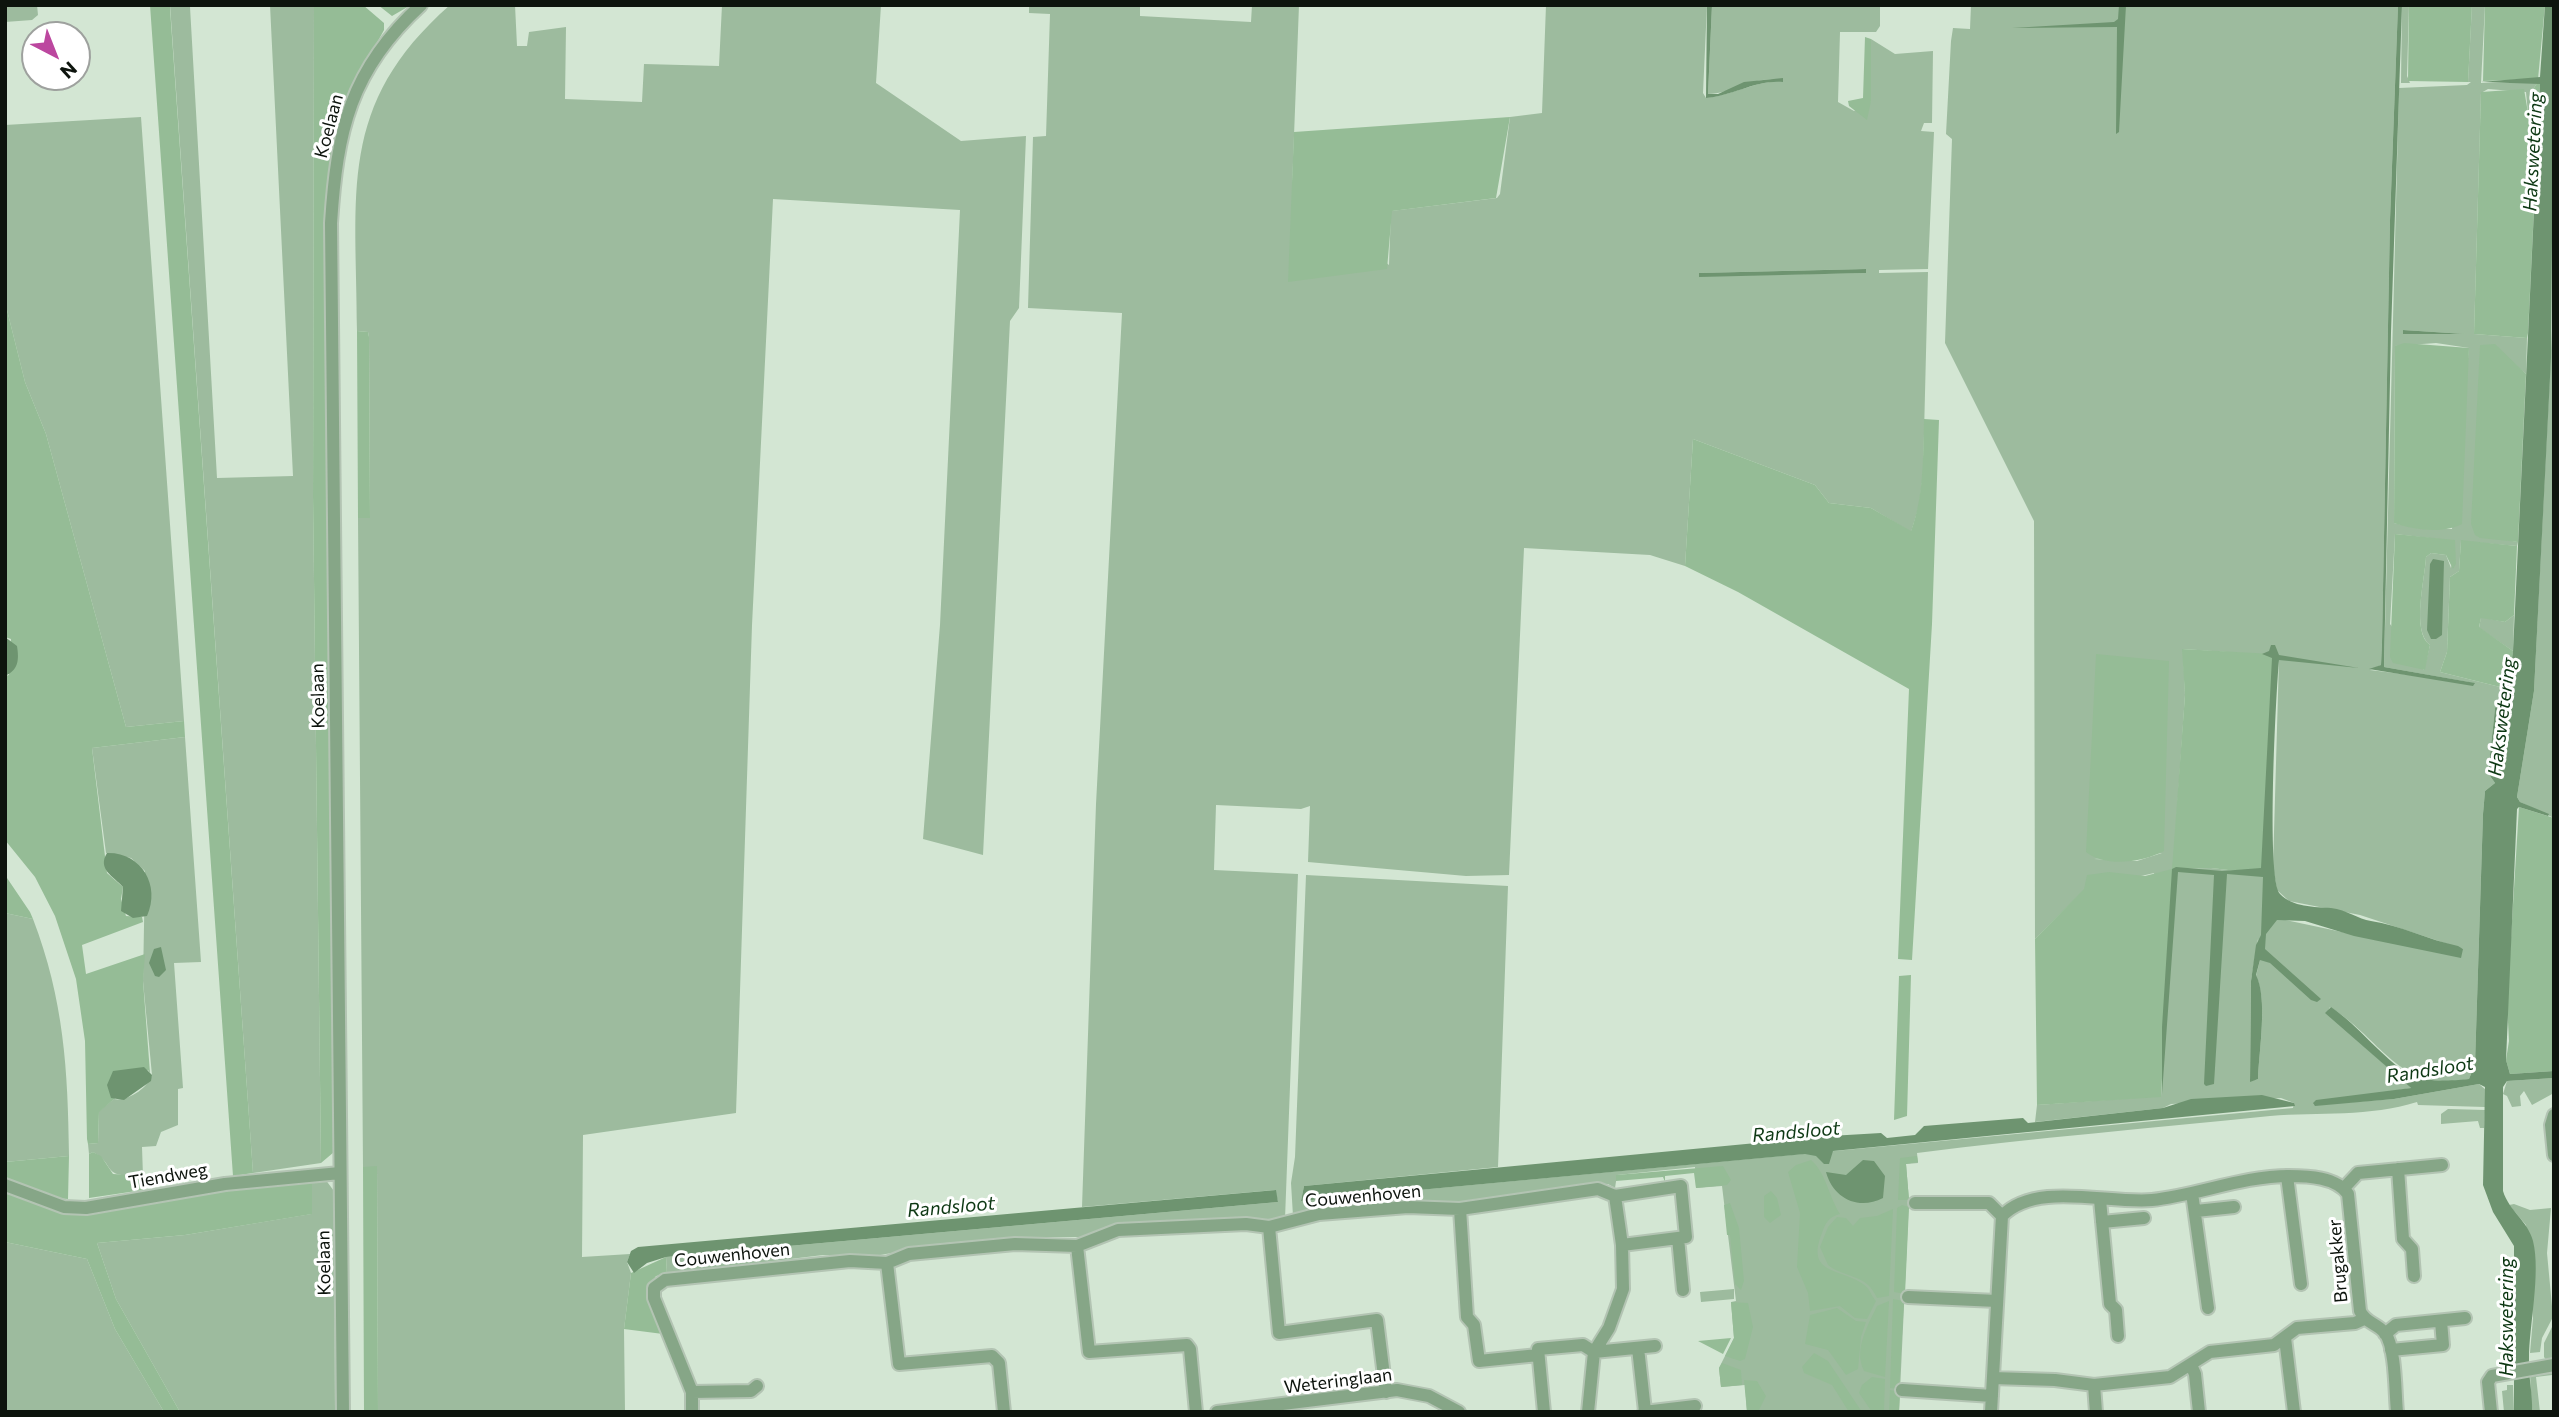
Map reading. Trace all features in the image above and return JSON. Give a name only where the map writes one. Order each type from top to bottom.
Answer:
[{"type":"street","name":"Koelaan","points":[[343,1412],[331,223],[335,159],[346,117],[369,67],[398,27],[421,5]]},
{"type":"street","points":[[2554,1115],[2551,1128],[2554,1155]]},
{"type":"street","points":[[1991,1412],[2002,1216],[2011,1207],[2033,1199],[2057,1196],[2100,1200],[2151,1200],[2287,1176],[2314,1177],[2343,1188],[2358,1173],[2442,1165]]},
{"type":"street","points":[[2398,1169],[2403,1239],[2412,1249],[2414,1276]]},
{"type":"street","name":"Tiendweg","points":[[5,1185],[64,1207],[86,1208],[225,1184],[340,1173]]},
{"type":"street","points":[[2287,1176],[2301,1284]]},
{"type":"street","name":"Couwenhoven","points":[[692,1412],[692,1392],[654,1298],[658,1283],[849,1261],[887,1263],[909,1254],[1016,1244],[1077,1246],[1118,1230],[1246,1224],[1269,1227],[1319,1214],[1408,1207],[1460,1209],[1598,1189],[1615,1196],[1681,1186],[1686,1237],[1678,1238],[1683,1290]]},
{"type":"street","name":"Brugakker","points":[[2343,1188],[2350,1203],[2364,1319],[2385,1334]]},
{"type":"street","points":[[2192,1193],[2208,1308]]},
{"type":"street","points":[[1588,1412],[1594,1352],[1609,1328],[1623,1289],[1622,1245],[1615,1196]]},
{"type":"street","points":[[2100,1200],[2110,1304],[2116,1310],[2118,1336]]},
{"type":"street","points":[[1915,1203],[1989,1203],[2002,1216]]},
{"type":"street","points":[[2196,1211],[2234,1207]]},
{"type":"street","points":[[1460,1209],[1467,1317],[1474,1325],[1479,1361],[1538,1355]]},
{"type":"street","points":[[2102,1222],[2144,1218]]},
{"type":"street","points":[[1269,1227],[1279,1333],[1377,1320],[1386,1392]]},
{"type":"street","points":[[1622,1245],[1678,1238]]},
{"type":"street","points":[[1077,1246],[1089,1352],[1186,1345],[1190,1349],[1195,1412]]},
{"type":"street","points":[[887,1263],[899,1364],[992,1356],[999,1363],[1004,1412]]},
{"type":"street","points":[[1908,1297],[1997,1301]]},
{"type":"street","points":[[2397,1412],[2391,1350],[2385,1334],[2396,1325],[2465,1318]]},
{"type":"street","name":"Brugakker","points":[[1993,1378],[2055,1380],[2094,1385],[2170,1377],[2210,1352],[2264,1347],[2285,1338],[2297,1328],[2355,1323],[2364,1319]]},
{"type":"street","points":[[2391,1350],[2443,1345],[2441,1321]]},
{"type":"street","points":[[2285,1338],[2294,1412]]},
{"type":"street","points":[[1544,1412],[1538,1349],[1583,1345],[1594,1352],[1655,1346]]},
{"type":"street","points":[[1638,1348],[1644,1411],[1695,1406]]},
{"type":"street","points":[[2191,1365],[2195,1374],[2199,1412]]},
{"type":"street","points":[[2491,1412],[2488,1385],[2492,1376],[2554,1365]]},
{"type":"street","points":[[2094,1385],[2096,1412]]},
{"type":"street","points":[[692,1392],[751,1391],[757,1386]]},
{"type":"street","points":[[1902,1390],[1992,1396]]},
{"type":"street","name":"Weteringlaan","points":[[1217,1412],[1407,1391],[1429,1396],[1460,1412]]},
{"type":"shaded area","points":[[5,5],[37,5],[38,15],[32,20],[5,22]]},
{"type":"shaded area","points":[[150,5],[170,5],[253,1173],[233,1176]]},
{"type":"shaded area","points":[[170,5],[207,5],[190,7],[217,478],[293,476],[270,5],[314,5],[313,496],[321,1163],[253,1173]]},
{"type":"shaded area","points":[[314,5],[363,5],[384,23],[384,30],[361,72],[334,149],[334,1152],[321,1163],[313,496]]},
{"type":"shaded area","points":[[378,5],[411,5],[392,16]]},
{"type":"shaded area","points":[[450,5],[515,5],[517,46],[527,46],[529,32],[566,27],[565,99],[642,102],[644,64],[719,66],[722,5],[881,5],[876,83],[961,141],[1026,136],[1019,308],[1010,321],[983,855],[923,839],[940,625],[960,210],[773,199],[752,625],[736,1113],[583,1135],[582,1257],[630,1254],[627,1262],[631,1273],[624,1329],[625,1412],[378,1412],[377,1167],[363,1167],[358,518],[370,518],[369,337],[368,332],[357,331],[356,194],[361,154],[370,116],[387,79],[413,42]]},
{"type":"shaded area","points":[[1029,5],[1140,5],[1140,16],[1251,22],[1252,5],[1299,5],[1292,188],[1389,265],[1391,211],[1497,198],[1500,194],[1510,117],[1542,113],[1546,5],[1707,5],[1703,93],[1706,98],[1763,83],[1783,81],[1763,80],[1708,94],[1712,5],[1880,5],[1880,26],[1876,32],[1840,32],[1838,102],[1854,111],[1871,101],[1871,39],[1895,54],[1933,51],[1932,123],[1924,123],[1921,131],[1934,132],[1928,269],[1879,270],[1879,273],[1928,272],[1923,474],[1919,506],[1911,532],[1871,508],[1829,503],[1815,485],[1693,439],[1685,566],[1650,555],[1524,548],[1509,875],[1466,876],[1308,862],[1310,806],[1301,809],[1216,805],[1214,870],[1298,874],[1285,1219],[1080,1237],[1017,1237],[946,1243],[875,1256],[823,1255],[667,1274],[666,1257],[1278,1202],[1275,1190],[1082,1207],[1096,804],[1122,313],[1028,308],[1033,137],[1046,136],[1050,14],[1029,13]],"holes":[[[1865,269],[1866,273],[1699,276],[1699,273]]]},
{"type":"shaded area","points":[[1971,5],[2398,5],[2390,220],[2382,642],[2381,665],[2370,670],[2474,683],[2384,667],[2399,88],[2467,85],[2471,82],[2468,82],[2472,5],[2485,5],[2481,83],[2537,83],[2531,93],[2533,119],[2528,113],[2526,92],[2488,89],[2481,93],[2474,334],[2527,338],[2526,374],[2513,363],[2501,539],[2518,542],[2517,546],[2461,541],[2459,571],[2450,577],[2447,652],[2440,672],[2508,689],[2495,708],[2488,773],[2495,783],[2485,791],[2475,1064],[2469,1079],[2445,1081],[2424,1078],[2407,1071],[2392,1060],[2330,1007],[2327,1013],[2411,1088],[2313,1105],[2394,1099],[2479,1084],[2486,1090],[2485,1107],[2418,1105],[2417,1102],[2363,1112],[2270,1116],[1917,1153],[1918,1163],[1906,1164],[1909,1200],[1899,1412],[1747,1412],[1745,1385],[1721,1387],[1719,1368],[1734,1338],[1731,1302],[1736,1301],[1722,1186],[1696,1188],[1695,1167],[1617,1175],[1615,1188],[1608,1184],[1595,1184],[1444,1204],[1293,1216],[1291,1183],[1295,1157],[1306,875],[1508,886],[1498,1167],[1304,1186],[1301,1201],[2293,1108],[2294,1103],[2281,1098],[2171,1104],[2163,1108],[2035,1122],[2037,1105],[2161,1096],[2168,972],[2154,873],[2085,889],[2035,939],[2034,521],[1945,343],[1952,139],[1946,134],[1951,41],[1953,28],[1970,29]],"holes":[[[2403,330],[2465,334],[2403,334]],[[2436,343],[2469,348],[2452,529],[2416,528],[2394,523],[2395,346]],[[2395,534],[2455,541],[2451,568],[2446,555],[2431,553],[2426,557],[2420,617],[2424,638],[2430,645],[2424,670],[2390,624]],[[2183,649],[2256,654],[2279,659],[2273,867],[2277,890],[2289,901],[2360,915],[2463,949],[2413,947],[2276,918],[2263,874],[2211,868],[2173,869],[2185,695]],[[2162,853],[2137,861],[2094,859]],[[2258,939],[2264,959],[2260,960],[2256,976],[2262,998],[2262,1026],[2258,1079],[2250,1081],[2251,980]]]},
{"type":"shaded area","points":[[2402,5],[2409,5],[2407,76],[2410,83],[2401,83]]},
{"type":"shaded area","points":[[2409,5],[2472,5],[2468,82],[2408,81]]},
{"type":"shaded area","points":[[2485,5],[2545,5],[2538,79],[2483,81]]},
{"type":"shaded area","points":[[1865,37],[1871,39],[1871,101],[1867,120],[1849,106],[1848,101],[1863,98]]},
{"type":"shaded area","points":[[2537,83],[2540,84],[2527,338],[2474,334],[2481,92],[2524,89],[2528,113],[2533,119],[2531,93]]},
{"type":"shaded area","points":[[141,117],[184,721],[126,727],[46,434],[25,382],[5,302],[5,125]]},
{"type":"shaded area","points":[[1510,117],[1496,198],[1392,211],[1387,269],[1288,282],[1294,132]]},
{"type":"shaded area","points":[[2554,290],[2554,818],[2520,802],[2517,797],[2534,691]]},
{"type":"shaded area","points":[[5,302],[25,382],[46,434],[126,727],[184,721],[185,737],[92,748],[107,873],[123,887],[121,899],[126,916],[142,917],[143,922],[82,945],[86,974],[145,954],[143,981],[150,1073],[148,1070],[99,1112],[98,1143],[88,1144],[87,1139],[85,1041],[76,979],[55,916],[35,877],[5,840],[5,676],[9,675],[11,639],[5,637]]},
{"type":"shaded area","points":[[357,331],[368,332],[369,337],[370,518],[358,518]]},
{"type":"shaded area","points":[[2404,343],[2469,348],[2462,524],[2446,529],[2410,528],[2394,523],[2395,346]]},
{"type":"shaded area","points":[[2495,344],[2526,374],[2518,542],[2480,538],[2475,535],[2471,524],[2480,345]]},
{"type":"shaded area","points":[[1924,419],[1939,420],[1932,624],[1912,960],[1898,959],[1909,689],[1738,592],[1685,566],[1693,439],[1815,485],[1829,503],[1871,508],[1911,531],[1921,490]]},
{"type":"shaded area","points":[[2395,534],[2455,540],[2456,564],[2453,569],[2446,555],[2431,553],[2426,557],[2420,604],[2421,629],[2430,645],[2425,670],[2393,663],[2390,657]]},
{"type":"shaded area","points":[[2461,540],[2517,546],[2514,615],[2505,622],[2481,618],[2479,627],[2513,651],[2508,689],[2440,672],[2447,652],[2450,577],[2459,571]]},
{"type":"shaded area","points":[[2514,615],[2513,651],[2479,628],[2481,617],[2505,622]]},
{"type":"shaded area","points":[[2182,649],[2273,654],[2263,874],[2211,868],[2173,869],[2161,1097],[2037,1105],[2035,939],[2084,889],[2087,875],[2109,872],[2145,876],[2172,869],[2185,695]]},
{"type":"shaded area","points":[[2096,654],[2169,661],[2164,851],[2146,858],[2114,862],[2086,852]]},
{"type":"shaded area","points":[[185,737],[201,962],[174,963],[183,1088],[178,1089],[178,1125],[161,1132],[156,1146],[142,1147],[143,1176],[120,1175],[110,1170],[93,1152],[89,1154],[88,1144],[98,1143],[99,1111],[114,1099],[136,1093],[146,1085],[152,1075],[143,981],[145,871],[131,858],[106,853],[92,748]]},
{"type":"shaded area","points":[[2519,807],[2554,818],[2554,1071],[2510,1074],[2506,1060],[2509,1041],[2507,1003]]},
{"type":"shaded area","points":[[5,875],[30,912],[33,919],[5,913]]},
{"type":"shaded area","points":[[5,913],[33,919],[52,978],[65,1065],[69,1156],[5,1162]]},
{"type":"shaded area","points":[[1911,975],[1907,1116],[1894,1120],[1899,976]]},
{"type":"shaded area","points":[[2554,1078],[2554,1093],[2532,1105],[2524,1091],[2520,1096],[2521,1106],[2512,1107],[2507,1096],[2503,1094],[2507,1081]]},
{"type":"shaded area","points":[[2448,1109],[2485,1110],[2484,1128],[2480,1128],[2478,1121],[2441,1124],[2441,1114]]},
{"type":"shaded area","points":[[93,1152],[101,1156],[113,1174],[143,1176],[143,1190],[89,1198],[89,1154]]},
{"type":"shaded area","points":[[69,1156],[68,1199],[54,1198],[5,1177],[5,1162]]},
{"type":"shaded area","points":[[1917,1156],[1918,1162],[1906,1164],[1909,1200],[1898,1200],[1900,1158]]},
{"type":"shaded area","points":[[1811,1160],[1820,1172],[1840,1214],[1831,1218],[1825,1226],[1818,1256],[1828,1268],[1867,1288],[1876,1301],[1867,1319],[1855,1318],[1840,1306],[1810,1311],[1808,1293],[1797,1267],[1800,1213],[1788,1172],[1796,1165]]},
{"type":"shaded area","points":[[377,1166],[378,1412],[364,1412],[363,1167]]},
{"type":"shaded area","points":[[1723,1166],[1731,1180],[1727,1185],[1696,1188],[1694,1173],[1665,1176],[1665,1182],[1663,1177],[1616,1181],[1616,1175]]},
{"type":"shaded area","points":[[312,1179],[325,1179],[334,1191],[335,1412],[180,1412],[116,1299],[97,1243],[185,1235],[311,1214]]},
{"type":"shaded area","points":[[312,1179],[312,1214],[185,1235],[97,1243],[116,1299],[180,1412],[164,1412],[115,1329],[87,1259],[5,1242],[5,1193],[69,1214]]},
{"type":"shaded area","points":[[1771,1191],[1777,1198],[1781,1215],[1770,1223],[1764,1217],[1764,1196]]},
{"type":"shaded area","points":[[1730,1203],[1739,1228],[1744,1281],[1741,1290],[1735,1284],[1730,1235],[1727,1235],[1724,1205]]},
{"type":"shaded area","points":[[2514,1204],[2530,1210],[2551,1208],[2547,1253],[2553,1317],[2542,1338],[2540,1352],[2530,1353],[2533,1318],[2526,1225],[2509,1205]]},
{"type":"shaded area","points":[[1902,1205],[1909,1207],[1905,1294],[1894,1292],[1897,1208]]},
{"type":"shaded area","points":[[1893,1209],[1889,1296],[1877,1298],[1867,1284],[1828,1265],[1820,1247],[1828,1227],[1837,1217],[1846,1218],[1853,1226],[1860,1218],[1877,1216]]},
{"type":"shaded area","points":[[5,1242],[87,1259],[115,1329],[164,1412],[5,1412]]},
{"type":"shaded area","points":[[666,1257],[667,1274],[656,1276],[649,1287],[663,1334],[624,1329],[631,1273]]},
{"type":"shaded area","points":[[1734,1289],[1734,1299],[1701,1302],[1700,1292]]},
{"type":"shaded area","points":[[1893,1299],[1904,1301],[1899,1389],[1890,1388]]},
{"type":"shaded area","points":[[1889,1301],[1885,1377],[1864,1371],[1860,1355],[1863,1338],[1877,1306]]},
{"type":"shaded area","points":[[1731,1302],[1748,1303],[1753,1327],[1745,1359],[1740,1361],[1725,1356],[1734,1338]]},
{"type":"shaded area","points":[[1837,1308],[1856,1321],[1866,1322],[1861,1337],[1858,1369],[1846,1375],[1828,1350],[1805,1344],[1810,1315]]},
{"type":"shaded area","points":[[2554,1323],[2554,1360],[2547,1361],[2544,1357],[2544,1343]]},
{"type":"shaded area","points":[[1731,1338],[1723,1354],[1698,1341]]},
{"type":"shaded area","points":[[1814,1353],[1828,1361],[1862,1412],[1849,1412],[1832,1385],[1804,1373],[1802,1367]]},
{"type":"shaded area","points":[[1722,1363],[1741,1370],[1742,1385],[1721,1387],[1719,1368]]},
{"type":"shaded area","points":[[2551,1369],[2552,1375],[2536,1377],[2540,1412],[2532,1412],[2530,1373]]},
{"type":"shaded area","points":[[1872,1377],[1885,1379],[1884,1412],[1872,1412],[1859,1393],[1862,1385]]},
{"type":"shaded area","points":[[1744,1380],[1757,1381],[1766,1396],[1758,1412],[1747,1412]]},
{"type":"shaded area","points":[[2507,1385],[2513,1385],[2514,1412],[2504,1412],[2502,1391],[2507,1390]]},
{"type":"shaded area","points":[[1890,1390],[1900,1392],[1899,1412],[1889,1412]]},
{"type":"water","points":[[1707,5],[1712,5],[1708,94],[1718,94],[1744,82],[1783,78],[1783,82],[1763,83],[1706,98]]},
{"type":"water","points":[[2119,5],[2126,5],[2119,132],[2116,134],[2117,27],[2012,28],[2114,22],[2118,19]]},
{"type":"water","points":[[2398,5],[2402,5],[2391,332],[2384,667],[2475,683],[2473,686],[2369,669],[2381,665],[2390,220]]},
{"type":"water","name":"Hakswetering","points":[[2545,5],[2554,5],[2551,358],[2534,691],[2517,797],[2520,802],[2549,814],[2548,816],[2519,807],[2517,809],[2506,1060],[2510,1074],[2554,1071],[2554,1078],[2507,1081],[2503,1087],[2503,1191],[2531,1234],[2536,1268],[2529,1358],[2532,1412],[2514,1412],[2514,1246],[2493,1212],[2483,1185],[2485,1087],[2479,1084],[2394,1099],[2315,1106],[2313,1103],[2316,1100],[2411,1088],[2325,1013],[2331,1007],[2389,1059],[2415,1077],[2438,1080],[2469,1079],[2475,1064],[2485,791],[2495,783],[2488,773],[2495,708],[2508,689],[2513,651],[2540,84],[2481,82],[2540,77]]},
{"type":"water","points":[[1866,269],[1866,273],[1699,277],[1699,273]]},
{"type":"water","points":[[2403,330],[2465,334],[2403,334]]},
{"type":"water","points":[[2433,559],[2444,561],[2442,635],[2436,639],[2431,639],[2427,630],[2430,564]]},
{"type":"water","points":[[5,637],[17,646],[18,655],[17,664],[10,674],[5,676]]},
{"type":"water","points":[[2271,645],[2275,645],[2279,655],[2359,668],[2279,660],[2273,822],[2276,881],[2280,894],[2297,904],[2337,909],[2458,946],[2463,949],[2461,958],[2354,936],[2305,921],[2277,920],[2266,934],[2265,949],[2321,999],[2317,1002],[2311,1000],[2270,963],[2260,960],[2256,975],[2262,997],[2258,1079],[2250,1082],[2251,981],[2256,945],[2261,935],[2263,877],[2227,874],[2214,1084],[2206,1086],[2214,875],[2178,872],[2162,1094],[2162,1027],[2172,869],[2176,867],[2222,871],[2261,868],[2272,658],[2262,654],[2269,651]]},
{"type":"water","points":[[107,853],[130,858],[145,872],[151,893],[147,916],[133,918],[121,911],[123,887],[105,868],[104,859]]},
{"type":"water","points":[[161,947],[166,970],[159,977],[155,976],[149,963],[154,949]]},
{"type":"water","points":[[144,1067],[152,1075],[151,1081],[124,1100],[111,1098],[107,1085],[113,1071]]},
{"type":"water","points":[[2262,1095],[2294,1103],[2295,1106],[1833,1151],[1829,1164],[1824,1164],[1816,1156],[1805,1154],[1301,1201],[1304,1186],[1830,1136],[1881,1133],[1887,1138],[1915,1135],[1924,1126],[2023,1118],[2028,1123],[2163,1108],[2191,1099]]},
{"type":"water","points":[[1863,1160],[1874,1161],[1885,1176],[1883,1198],[1874,1202],[1848,1200],[1834,1189],[1826,1172],[1846,1175]]},
{"type":"water","points":[[1276,1190],[1278,1202],[666,1257],[647,1263],[634,1273],[627,1262],[631,1251],[638,1247]]},
{"type":"water label","name":"Randsloot","points":[[2430,1070]]},
{"type":"water label","name":"Randsloot","points":[[1796,1132]]},
{"type":"water label","name":"Randsloot","points":[[951,1207]]}]
